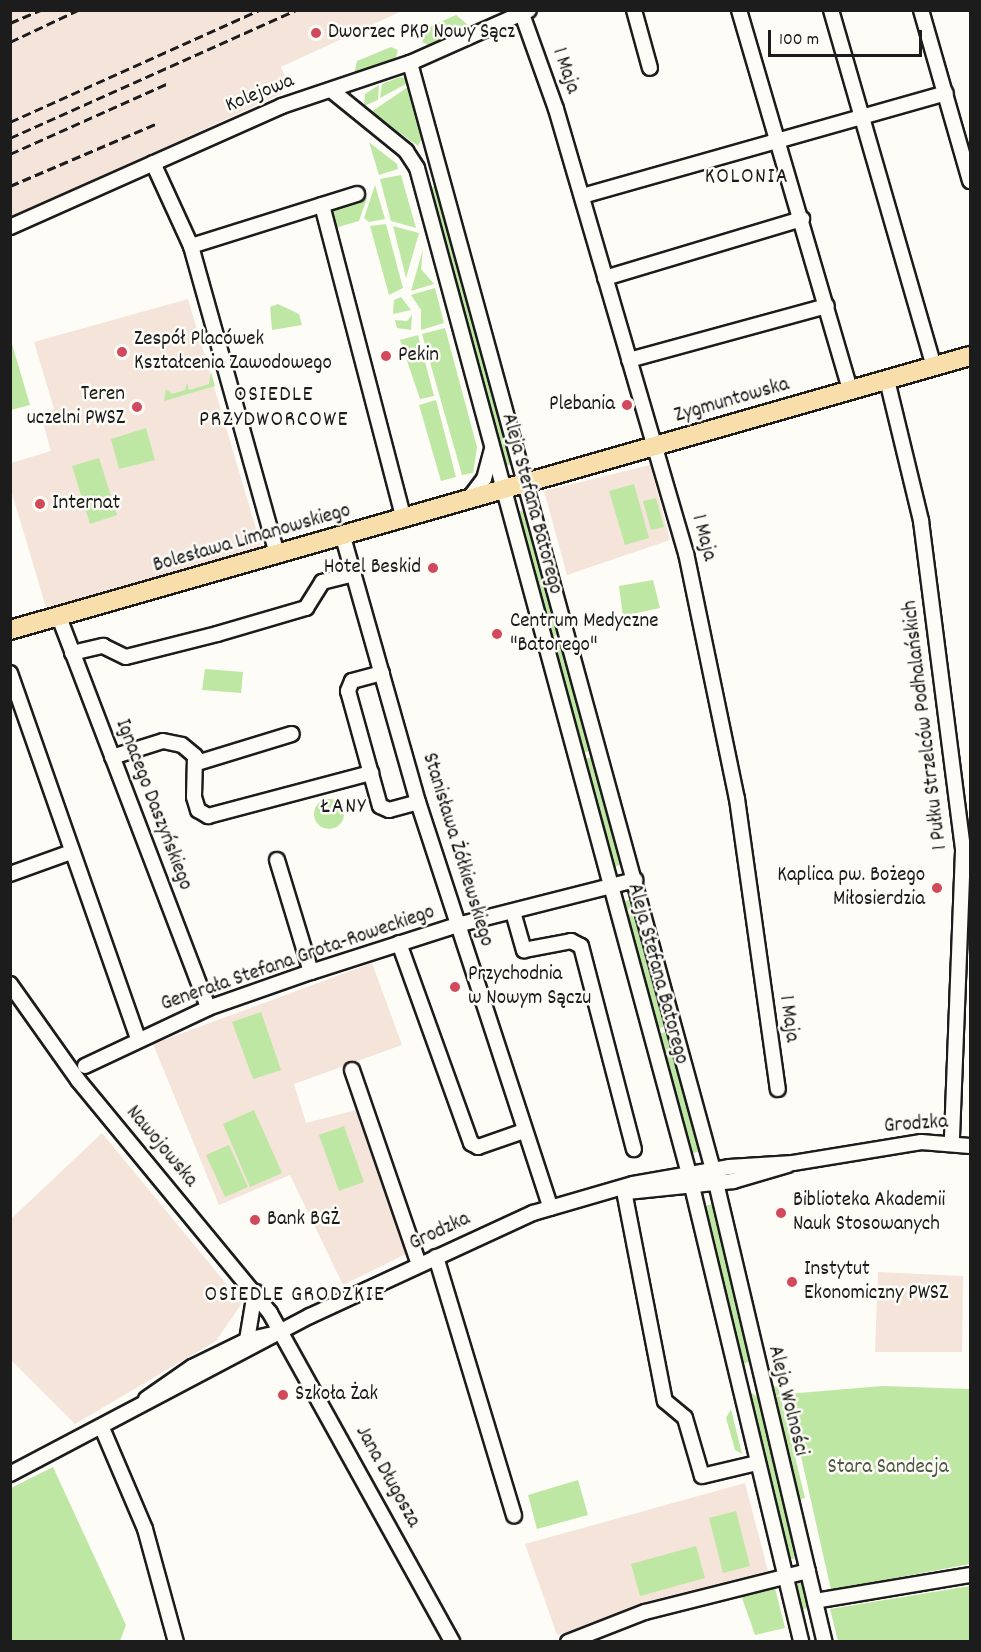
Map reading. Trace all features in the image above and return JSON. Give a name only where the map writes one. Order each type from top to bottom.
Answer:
[{"type":"main road","name":"Zygmuntowska","points":[[506,491],[970,356]]},
{"type":"main road","name":"Bolesława Limanowskiego","points":[[10,630],[506,491]]},
{"type":"street","points":[[634,10],[650,68]]},
{"type":"street","points":[[739,10],[802,219],[850,390]]},
{"type":"street","points":[[831,10],[934,366]]},
{"type":"street","points":[[921,10],[970,181]]},
{"type":"street","name":"Kolejowa","points":[[10,227],[153,163],[331,90],[410,63],[525,12]]},
{"type":"street","name":"1 Maja","points":[[525,12],[582,196],[686,552],[737,799],[778,1089]]},
{"type":"street","name":"Aleja Stefana Batorego","points":[[410,63],[528,485],[715,1176]]},
{"type":"street","name":"Aleja Stefana Batorego","points":[[331,90],[406,152],[417,168],[690,1179]]},
{"type":"street","points":[[582,196],[946,93]]},
{"type":"street","points":[[153,163],[191,246],[277,555]]},
{"type":"street","points":[[191,246],[357,194]]},
{"type":"street","points":[[322,205],[404,520]]},
{"type":"street","points":[[605,278],[802,219]]},
{"type":"street","points":[[629,360],[827,306]]},
{"type":"street","name":"1 Pułku Strzelców Podhalańskich","points":[[887,380],[921,521],[963,851],[963,952],[952,1142]]},
{"type":"street","points":[[466,502],[484,479],[493,444]]},
{"type":"street","name":"Stanisława Żółkiewskiego","points":[[344,537],[418,802],[551,1208]]},
{"type":"street","points":[[72,653],[103,646],[126,657],[217,634],[306,608],[322,582],[354,574]]},
{"type":"street","name":"Ignacego Daszyńskiego","points":[[59,617],[208,1008]]},
{"type":"street","points":[[10,673],[138,1039]]},
{"type":"street","points":[[382,673],[352,681],[348,691],[380,806],[389,810],[418,802]]},
{"type":"street","points":[[197,763],[292,734]]},
{"type":"street","points":[[112,757],[172,741],[195,756],[197,763],[194,796],[198,810],[208,816],[371,773]]},
{"type":"street","points":[[956,783],[970,780]]},
{"type":"street","points":[[10,874],[71,852]]},
{"type":"street","points":[[277,860],[312,972]]},
{"type":"street","name":"Generała Stefana Grota-Roweckiego","points":[[85,1066],[138,1039],[208,1008],[312,972],[457,925],[635,880]]},
{"type":"street","points":[[513,912],[524,950],[571,941],[581,946],[634,1149]]},
{"type":"street","points":[[399,944],[471,1143],[478,1147],[524,1131]]},
{"type":"street","name":"Nawojowska","points":[[10,984],[78,1080],[255,1292],[283,1333]]},
{"type":"street","points":[[352,1070],[419,1265]]},
{"type":"street","name":"Grodzka","points":[[283,1333],[436,1257],[551,1208],[624,1191],[793,1163],[952,1142],[970,1146]]},
{"type":"street","name":"Aleja Wolności","points":[[715,1176],[825,1641]]},
{"type":"street","name":"Aleja Wolności","points":[[690,1179],[784,1578],[801,1641]]},
{"type":"street","points":[[624,1191],[665,1401],[685,1418],[702,1476],[757,1463]]},
{"type":"street","points":[[436,1257],[514,1516]]},
{"type":"street","points":[[247,1340],[255,1292]]},
{"type":"street","points":[[132,1412],[161,1385],[247,1340],[283,1333]]},
{"type":"street","points":[[10,1474],[283,1333]]},
{"type":"street","name":"Jana Długosza","points":[[283,1333],[452,1641]]},
{"type":"street","points":[[102,1428],[145,1529],[176,1641]]},
{"type":"street","points":[[568,1641],[645,1612],[808,1571]]},
{"type":"street","points":[[815,1601],[970,1575]]},
{"type":"shaded area","points":[[11,10],[402,11],[281,67],[286,78],[283,93],[11,218]]},
{"type":"shaded area","points":[[188,299],[262,549],[48,614],[11,490],[11,463],[51,451],[40,413],[54,409],[34,342]]},
{"type":"shaded area","points":[[650,465],[670,540],[567,575],[544,491]]},
{"type":"shaded area","points":[[372,963],[402,1045],[294,1084],[306,1123],[356,1110],[406,1254],[343,1285],[290,1175],[219,1205],[153,1044]]},
{"type":"shaded area","points":[[102,1133],[242,1303],[216,1341],[75,1424],[11,1360],[11,1219]]},
{"type":"shaded area","points":[[878,1272],[963,1276],[962,1352],[875,1352]]},
{"type":"shaded area","points":[[745,1483],[768,1571],[557,1635],[525,1544]]},
{"type":"green space","points":[[456,15],[473,29],[432,47],[422,42],[429,27]]},
{"type":"green space","points":[[391,47],[398,50],[395,61],[312,89],[354,74],[357,61]]},
{"type":"green space","points":[[400,77],[408,79],[406,84],[380,98],[382,84]]},
{"type":"green space","points":[[379,85],[378,100],[364,106],[365,94]]},
{"type":"green space","points":[[408,87],[424,135],[418,146],[371,112]]},
{"type":"green space","points":[[369,142],[397,164],[398,169],[379,175]]},
{"type":"green space","points":[[401,175],[416,228],[391,221],[380,179]]},
{"type":"green space","points":[[375,185],[385,219],[369,222],[364,218]]},
{"type":"green space","points":[[439,185],[516,463],[505,466],[429,188]]},
{"type":"green space","points":[[367,198],[359,221],[335,228],[329,208]]},
{"type":"green space","points":[[386,224],[403,288],[389,295],[370,226]]},
{"type":"green space","points":[[393,226],[419,233],[406,278]]},
{"type":"green space","points":[[423,249],[421,269],[434,284],[411,291]]},
{"type":"green space","points":[[435,288],[444,323],[421,330],[421,310],[411,295]]},
{"type":"green space","points":[[401,297],[411,310],[393,314],[394,300]]},
{"type":"green space","points":[[278,304],[299,314],[302,325],[272,330],[270,307]]},
{"type":"green space","points":[[412,315],[411,330],[397,328],[395,320],[407,321]]},
{"type":"green space","points":[[445,328],[477,447],[473,473],[462,475],[422,334]]},
{"type":"green space","points":[[418,335],[434,396],[420,399],[400,340]]},
{"type":"green space","points":[[12,344],[30,405],[11,410],[10,345]]},
{"type":"green space","points":[[211,372],[215,386],[164,401],[166,389],[172,394],[185,390],[187,383],[189,390],[209,384]]},
{"type":"green space","points":[[436,400],[456,477],[441,481],[419,405]]},
{"type":"green space","points":[[146,428],[155,460],[119,469],[111,439]]},
{"type":"green space","points":[[99,458],[117,515],[90,524],[72,466]]},
{"type":"green space","points":[[634,484],[649,538],[625,545],[609,491]]},
{"type":"green space","points":[[656,498],[664,527],[651,530],[643,501]]},
{"type":"green space","points":[[529,509],[562,634],[551,637],[518,512]]},
{"type":"green space","points":[[653,580],[660,608],[623,616],[619,586]]},
{"type":"green space","points":[[564,640],[593,750],[582,753],[553,643]]},
{"type":"green space","points":[[205,669],[243,672],[241,693],[202,690]]},
{"type":"green space","points":[[595,757],[624,864],[613,867],[584,759]]},
{"type":"green space","points":[[329,799],[340,803],[344,814],[340,825],[329,829],[318,825],[314,814],[318,803]]},
{"type":"green space","points":[[633,899],[667,1026],[656,1029],[622,902]]},
{"type":"green space","points":[[261,1012],[281,1070],[253,1079],[232,1022]]},
{"type":"green space","points":[[669,1031],[701,1151],[690,1154],[658,1034]]},
{"type":"green space","points":[[254,1110],[282,1173],[250,1187],[223,1124]]},
{"type":"green space","points":[[344,1126],[364,1182],[339,1191],[319,1135]]},
{"type":"green space","points":[[229,1145],[248,1187],[225,1197],[206,1155]]},
{"type":"green space","points":[[714,1204],[749,1362],[739,1365],[703,1206]]},
{"type":"green space","points":[[778,1386],[805,1498],[800,1499],[772,1387]]},
{"type":"green space","name":"Stara Sandecja","points":[[882,1386],[970,1389],[970,1564],[831,1590],[787,1394]]},
{"type":"green space","points":[[750,1392],[758,1397],[797,1558],[786,1560]]},
{"type":"green space","points":[[731,1409],[742,1454],[735,1450],[726,1418]]},
{"type":"green space","points":[[53,1467],[126,1625],[120,1641],[11,1641],[11,1488]]},
{"type":"green space","points":[[578,1480],[588,1515],[537,1529],[528,1495]]},
{"type":"green space","points":[[736,1511],[750,1566],[723,1573],[709,1518]]},
{"type":"green space","points":[[696,1546],[705,1578],[640,1596],[631,1564]]},
{"type":"green space","points":[[799,1581],[805,1585],[810,1608],[799,1610],[793,1586]]},
{"type":"green space","points":[[774,1584],[785,1628],[755,1635],[741,1595]]},
{"type":"green space","points":[[970,1586],[970,1641],[838,1641],[830,1609]]},
{"type":"railway","points":[[10,23],[40,10]]},
{"type":"railway","points":[[10,42],[78,10]]},
{"type":"railway","points":[[10,122],[259,10]]},
{"type":"railway","points":[[10,138],[296,10]]},
{"type":"railway","points":[[10,154],[169,83]]},
{"type":"railway","points":[[10,186],[158,123]]},
{"type":"place","name":"Dworzec PKP Nowy Sącz","points":[[316,33]]},
{"type":"place","name":"Zespół Placówek Kształcenia Zawodowego","points":[[122,352]]},
{"type":"place","name":"Pekin","points":[[386,356]]},
{"type":"place","name":"Plebania","points":[[627,405]]},
{"type":"place","name":"Teren uczelni PWSZ","points":[[137,407]]},
{"type":"place","name":"Internat","points":[[40,504]]},
{"type":"place","name":"Hotel Beskid","points":[[433,568]]},
{"type":"place","name":"Centrum Medyczne \"Batorego\"","points":[[497,634]]},
{"type":"place","name":"Kaplica pw. Bożego Miłosierdzia","points":[[937,888]]},
{"type":"place","name":"Przychodnia w Nowym Sączu","points":[[455,987]]},
{"type":"place","name":"Biblioteka Akademii Nauk Stosowanych","points":[[781,1213]]},
{"type":"place","name":"Bank BGŻ","points":[[255,1220]]},
{"type":"place","name":"Instytut Ekonomiczny PWSZ","points":[[792,1282]]},
{"type":"place","name":"Szkoła Żak","points":[[283,1395]]},
{"type":"district","name":"KOLONIA","points":[[747,178]]},
{"type":"district","name":"OSIEDLE PRZYDWORCOWE","points":[[274,408]]},
{"type":"district","name":"ŁANY","points":[[344,808]]},
{"type":"district","name":"OSIEDLE GRODZKIE","points":[[295,1296]]}]
